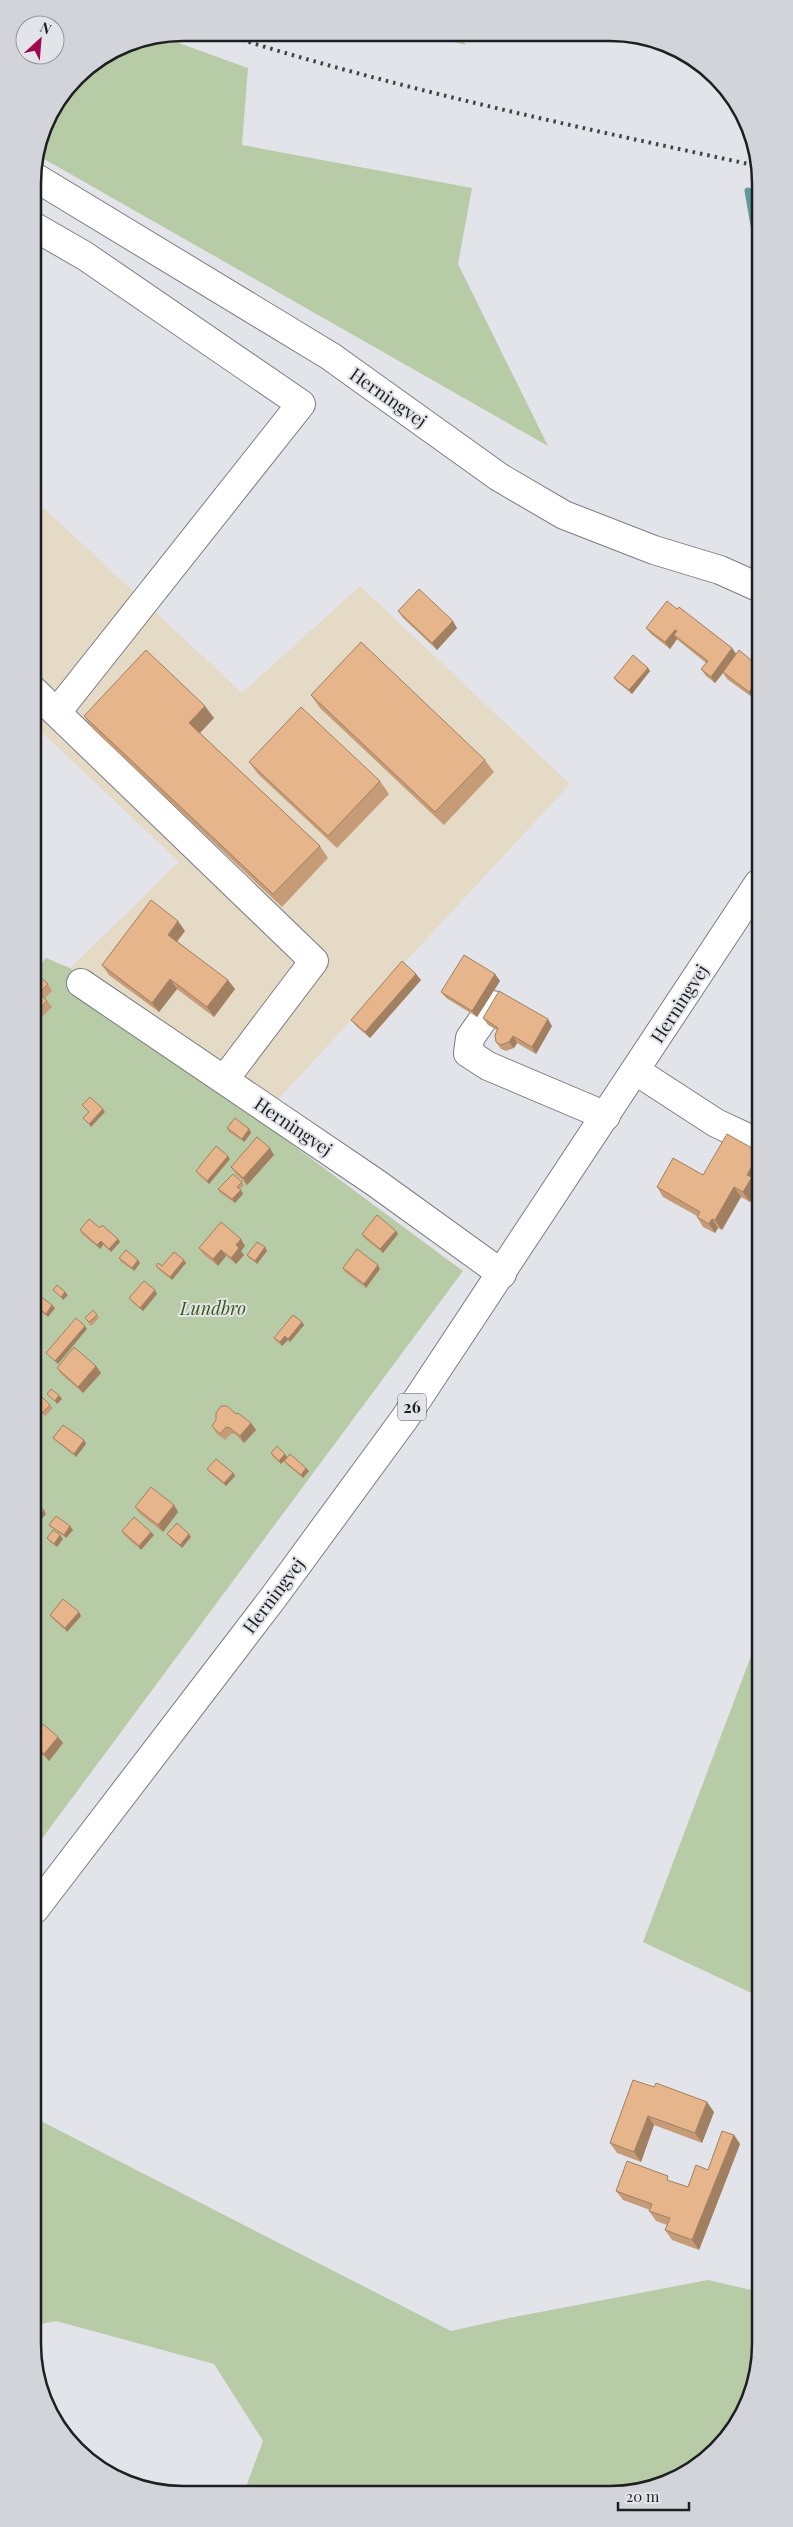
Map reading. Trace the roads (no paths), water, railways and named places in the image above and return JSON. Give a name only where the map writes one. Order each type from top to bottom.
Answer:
[{"type":"street","name":"Herningvej","points":[[42,181],[330,356],[499,477],[564,515],[654,550],[720,570],[752,584]]},
{"type":"street","points":[[42,231],[84,256],[301,404],[57,712]]},
{"type":"street","points":[[42,698],[314,962],[224,1080]]},
{"type":"street","name":"Herningvej","points":[[41,1901],[273,1598],[405,1418],[752,894]]},
{"type":"street","name":"Herningvej","points":[[81,983],[368,1178],[502,1274]]},
{"type":"street","points":[[494,1005],[470,1038],[468,1053],[488,1066],[606,1116]]},
{"type":"street","points":[[636,1070],[716,1123],[752,1140]]},
{"type":"waterway","points":[[748,191],[752,214]]},
{"type":"railway","points":[[246,41],[353,72],[487,106],[751,164]]},
{"type":"park label","name":"Lundbro","points":[[213,1309]]}]
